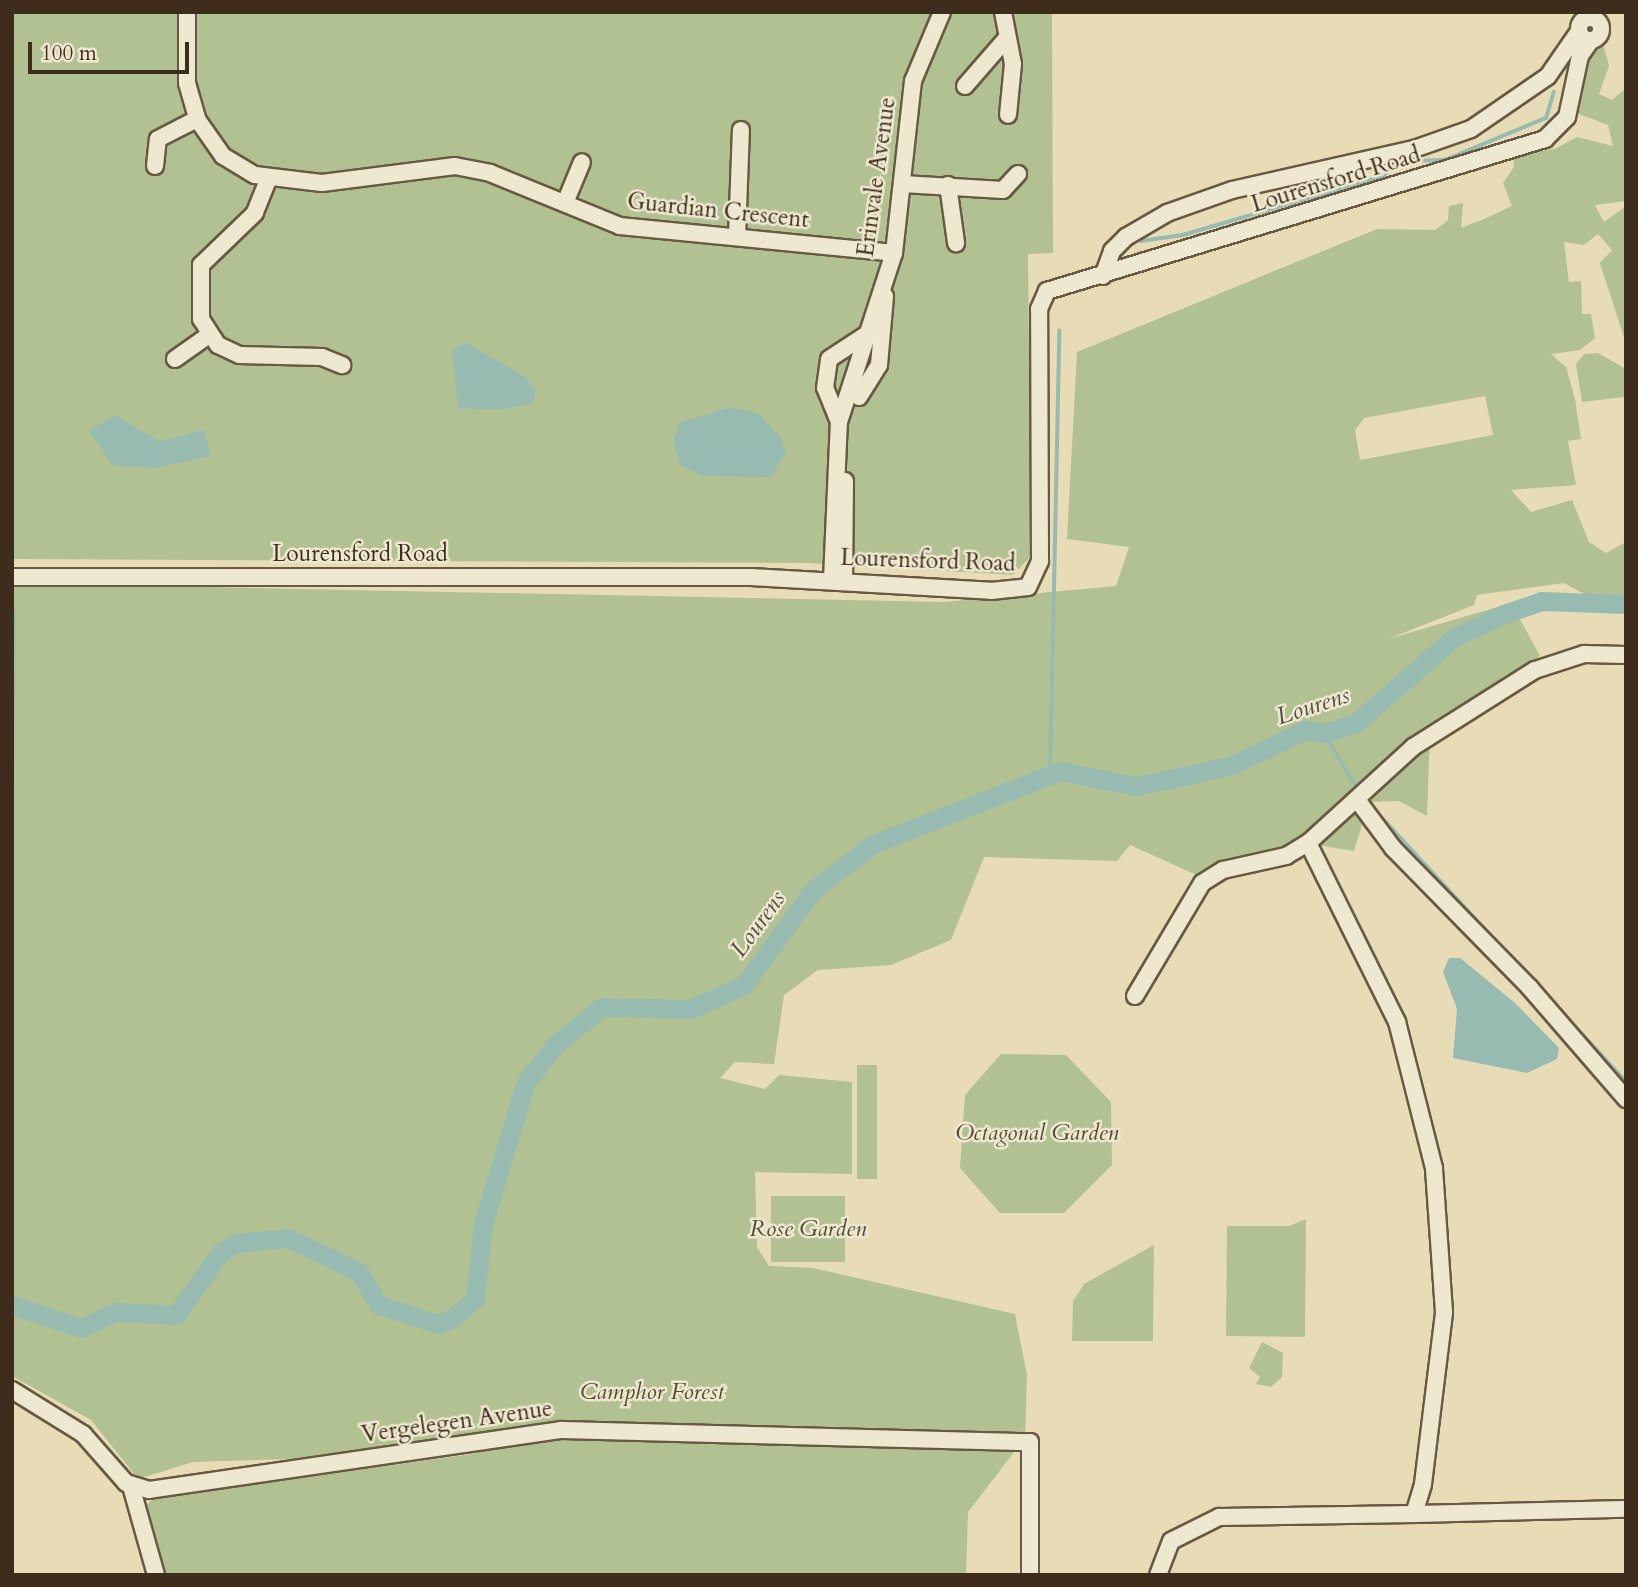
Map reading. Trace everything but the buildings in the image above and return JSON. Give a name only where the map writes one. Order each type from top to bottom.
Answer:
[{"type":"street","name":"Guardian Crescent","points":[[187,12],[187,83],[197,119],[223,156],[268,180],[346,182],[455,166],[490,173],[620,226],[894,253]]},
{"type":"street","name":"Erinvale Avenue","points":[[838,581],[840,421],[864,335],[894,253],[913,81],[942,12]]},
{"type":"street","points":[[1003,12],[1004,41],[1013,64],[1009,115]]},
{"type":"street","points":[[1103,276],[1112,251],[1126,237],[1167,213],[1232,190],[1414,149],[1471,129],[1548,76],[1583,26]]},
{"type":"street","name":"Lourensford Road","points":[[12,577],[838,581],[991,591],[1032,585],[1040,561],[1040,301],[1047,291],[1545,139],[1567,117],[1580,56],[1583,26]]},
{"type":"street","points":[[965,86],[1004,41]]},
{"type":"street","points":[[155,166],[158,139],[197,119]]},
{"type":"street","points":[[737,237],[741,130]]},
{"type":"street","points":[[565,203],[582,162]]},
{"type":"street","points":[[903,184],[1007,190],[1018,174]]},
{"type":"street","points":[[268,180],[255,214],[201,264],[200,313],[209,335],[239,355],[322,357],[342,365]]},
{"type":"street","points":[[948,185],[956,243]]},
{"type":"street","points":[[864,335],[829,359],[825,388],[840,421],[871,384],[883,348],[884,279]]},
{"type":"street","points":[[859,397],[870,367],[874,307]]},
{"type":"street","points":[[175,359],[209,335]]},
{"type":"street","points":[[1135,996],[1202,883],[1223,870],[1286,856],[1308,843],[1326,820],[1358,801],[1412,747],[1535,670],[1584,654],[1626,655]]},
{"type":"street","points":[[1358,801],[1393,848],[1530,988],[1626,1099]]},
{"type":"street","points":[[1308,843],[1397,1022],[1434,1168],[1443,1261],[1442,1362],[1414,1514]]},
{"type":"street","points":[[12,1390],[83,1434],[131,1486],[156,1575]]},
{"type":"street","name":"Vergelegen Avenue","points":[[131,1486],[187,1486],[561,1430],[1030,1442],[1030,1575]]},
{"type":"street","points":[[1158,1575],[1171,1541],[1219,1517],[1626,1509]]},
{"type":"green space","points":[[12,12],[1052,12],[1053,253],[1028,254],[1031,556],[1013,575],[808,563],[12,559]]},
{"type":"green space","name":"Camphor Forest","points":[[1603,44],[1609,66],[1599,94],[1612,100],[1626,88],[1626,201],[1595,205],[1604,222],[1626,206],[1626,344],[1600,263],[1612,250],[1598,234],[1584,245],[1564,242],[1569,282],[1581,281],[1582,314],[1591,314],[1595,338],[1580,350],[1551,354],[1566,367],[1575,399],[1581,439],[1568,441],[1576,485],[1511,490],[1531,512],[1572,500],[1589,542],[1606,553],[1626,542],[1626,596],[1588,596],[1564,583],[1477,595],[1474,605],[1388,639],[1511,603],[1540,656],[1430,734],[1427,816],[1399,801],[1369,802],[1354,851],[1299,842],[1237,858],[1201,877],[1130,845],[1117,861],[984,857],[951,940],[891,965],[818,970],[784,995],[774,1064],[735,1062],[720,1078],[765,1089],[779,1075],[852,1082],[852,1174],[755,1172],[757,1247],[769,1266],[813,1268],[1015,1314],[1027,1375],[1025,1438],[968,1512],[966,1575],[163,1575],[146,1506],[154,1498],[480,1453],[193,1462],[138,1479],[91,1420],[12,1376],[12,583],[944,602],[1116,586],[1129,547],[1067,539],[1077,352],[1377,229],[1435,230],[1448,220],[1449,206],[1463,203],[1461,228],[1512,206],[1503,183],[1514,167],[1513,154],[1555,149],[1577,137],[1613,146],[1608,125],[1574,112],[1582,67]],"holes":[[[1485,396],[1493,435],[1360,460],[1355,430],[1364,418]]]},
{"type":"green space","points":[[1598,353],[1626,369],[1626,408],[1624,397],[1582,402],[1576,364],[1584,354]]},
{"type":"green space","name":"Octagonal Garden","points":[[1001,1054],[1066,1055],[1111,1102],[1112,1165],[1064,1213],[1000,1213],[960,1168],[965,1095]]},
{"type":"green space","points":[[857,1065],[877,1065],[877,1179],[857,1179]]},
{"type":"green space","name":"Rose Garden","points":[[771,1196],[845,1196],[845,1262],[771,1262]]},
{"type":"green space","points":[[1306,1219],[1305,1337],[1226,1336],[1227,1226],[1289,1226]]},
{"type":"green space","points":[[1154,1245],[1153,1341],[1072,1341],[1073,1301],[1084,1284]]},
{"type":"green space","points":[[1262,1342],[1283,1353],[1282,1377],[1271,1387],[1256,1384],[1260,1377],[1249,1368]]},
{"type":"water","points":[[465,342],[525,377],[536,390],[533,403],[499,410],[458,408],[452,350]]},
{"type":"water","points":[[731,407],[759,414],[781,438],[786,453],[771,477],[702,476],[680,465],[673,442],[680,422]]},
{"type":"water","points":[[115,415],[159,441],[204,430],[211,456],[156,468],[113,466],[89,431]]},
{"type":"water","points":[[1449,958],[1460,958],[1515,1003],[1559,1048],[1557,1059],[1527,1073],[1453,1058],[1457,1009],[1443,972]]},
{"type":"waterway","points":[[1141,241],[1183,235],[1383,176],[1402,161],[1445,160],[1546,118],[1554,92]]},
{"type":"waterway","points":[[1050,778],[1059,331]]},
{"type":"waterway","name":"Lourens","points":[[12,1305],[81,1328],[116,1312],[176,1315],[220,1253],[236,1243],[288,1238],[359,1272],[379,1305],[438,1324],[451,1319],[475,1299],[483,1224],[526,1082],[555,1045],[602,1007],[691,1009],[744,985],[813,890],[873,844],[1060,771],[1136,786],[1230,766],[1305,730],[1324,733],[1356,723],[1453,638],[1504,614],[1541,601],[1626,604]]},
{"type":"waterway","points":[[12,805],[14,613]]},
{"type":"waterway","points":[[1324,733],[1359,791]]},
{"type":"waterway","points":[[1373,808],[1626,1081]]}]
